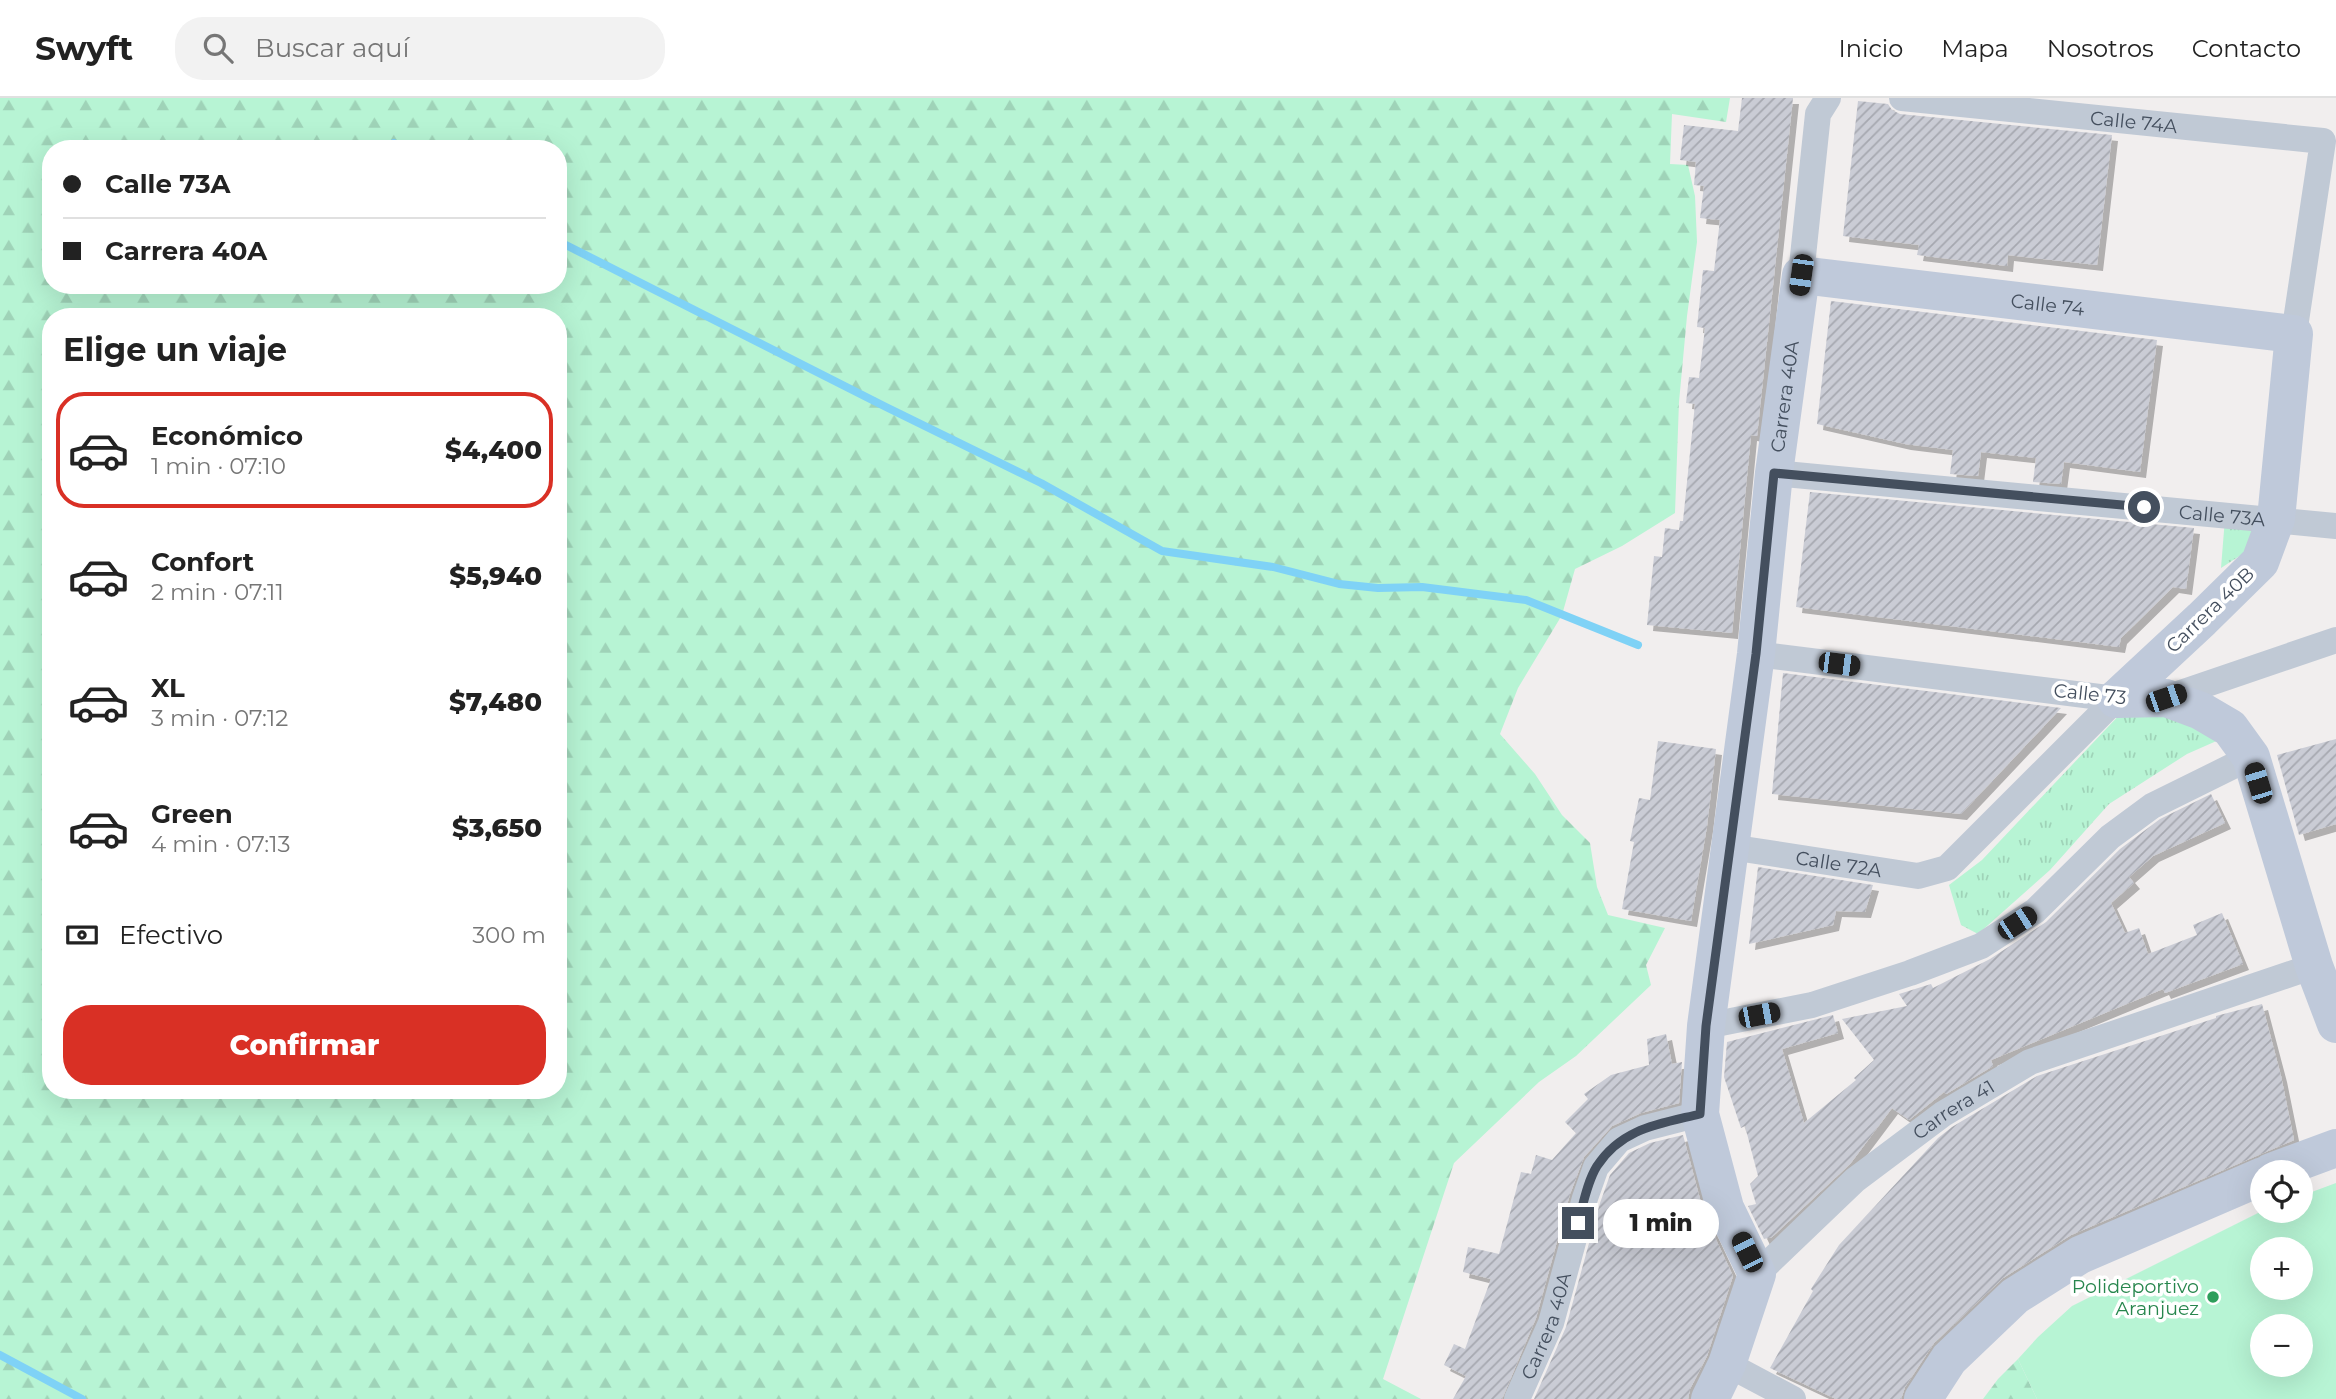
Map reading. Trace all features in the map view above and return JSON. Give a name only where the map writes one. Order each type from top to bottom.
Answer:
[{"type":"street","name":"Carrera 40A","points":[[1757,1274],[1725,1208],[1700,1114],[1706,1026],[1756,654],[1774,473],[1801,275],[1818,114],[1828,98]]},
{"type":"street","name":"Calle 74A","points":[[1902,98],[2323,142]]},
{"type":"street","name":"Carrera 40B","points":[[1947,868],[2116,699],[2260,562],[2276,519],[2294,334],[2323,142]]},
{"type":"street","name":"Calle 74","points":[[1801,275],[2294,334]]},
{"type":"street","name":"Calle 73A","points":[[1774,473],[2336,526]]},
{"type":"street","points":[[2166,698],[2336,640]]},
{"type":"street","name":"Calle 73","points":[[1756,654],[2116,699],[2166,698],[2201,711],[2230,728],[2250,757],[2314,966],[2336,1024]]},
{"type":"street","points":[[1706,1026],[1812,1005],[1981,946],[2035,911],[2110,837],[2152,806],[2250,757]]},
{"type":"street","name":"Calle 72A","points":[[1730,847],[1917,876],[1947,868]]},
{"type":"street","name":"Carrera 41","points":[[1710,1399],[1727,1363],[1757,1274],[1855,1180],[1943,1114],[2030,1062],[2314,966]]},
{"type":"street","name":"Carrera 40A","points":[[1517,1399],[1551,1323],[1596,1167],[1619,1140],[1645,1128],[1700,1114]]},
{"type":"street","points":[[2305,1160],[2336,1149]]},
{"type":"street","points":[[1923,1399],[1949,1359],[2015,1296],[2080,1255],[2250,1182]]},
{"type":"street","points":[[1727,1363],[1793,1399]]},
{"type":"green space","points":[[0,98],[1730,98],[1726,122],[1672,114],[1670,164],[1688,165],[1695,196],[1697,242],[1679,402],[1675,513],[1622,546],[1575,569],[1562,615],[1518,688],[1500,734],[1535,774],[1562,815],[1590,843],[1597,887],[1608,915],[1665,928],[1646,965],[1651,985],[1576,1056],[1539,1082],[1454,1163],[1383,1379],[1421,1399],[0,1399]]},
{"type":"green space","points":[[2225,518],[2265,526],[2261,542],[2221,568]]},
{"type":"green space","points":[[2144,705],[2221,739],[2187,754],[2109,804],[2050,870],[1978,934],[1961,925],[1949,885],[1982,860],[2125,709]]},
{"type":"green space","name":"Polideportivo Aranjuez","points":[[2336,1183],[2336,1399],[2037,1399],[2018,1359],[2072,1306],[2250,1217],[2250,1223],[2313,1223],[2313,1192]]},
{"type":"green space","points":[[2018,1359],[2037,1399],[1983,1399],[1998,1379]]},
{"type":"building","points":[[1742,98],[1793,98],[1757,436],[1751,435],[1732,633],[1647,625],[1654,556],[1662,557],[1665,528],[1679,530],[1680,521],[1683,521],[1695,404],[1686,403],[1689,377],[1699,378],[1705,328],[1697,327],[1703,270],[1714,271],[1720,220],[1700,218],[1704,186],[1694,185],[1696,162],[1680,160],[1684,125],[1738,131]]},
{"type":"building","points":[[1858,101],[1888,104],[1900,114],[2112,135],[2097,265],[2008,255],[2007,266],[1917,255],[1919,245],[1843,236]]},
{"type":"building","points":[[1831,301],[2157,340],[2140,472],[2064,462],[2061,484],[2033,482],[2036,458],[1981,452],[1978,476],[1950,474],[1953,450],[1905,444],[1817,424]]},
{"type":"building","points":[[1810,492],[2194,528],[2186,589],[2173,587],[2121,638],[2119,647],[1796,607]]},
{"type":"building","points":[[1783,673],[2061,708],[1961,814],[1772,794]]},
{"type":"building","points":[[2336,739],[2336,824],[2299,835],[2277,755]]},
{"type":"building","points":[[1658,741],[1716,749],[1707,826],[1691,921],[1622,909],[1634,842],[1630,841],[1639,798],[1650,800]]},
{"type":"building","points":[[2211,794],[2225,823],[2153,856],[2129,877],[2134,883],[2111,903],[2125,933],[2139,928],[2148,954],[2197,935],[2193,925],[2222,913],[2243,964],[2165,993],[2163,989],[1991,1060],[1993,1066],[1946,1094],[1944,1092],[1909,1120],[1892,1108],[1850,1164],[1772,1237],[1764,1239],[1748,1206],[1756,1204],[1750,1184],[1758,1176],[1745,1126],[1741,1128],[1724,1077],[1727,1042],[1833,1015],[1838,1033],[1782,1049],[1804,1123],[1856,1080],[1854,1078],[1874,1060],[1842,1019],[1907,1006],[1899,994],[1931,984],[1933,988],[1990,959],[2046,922],[2120,849],[2160,819]]},
{"type":"building","points":[[1758,867],[1873,885],[1865,912],[1836,911],[1833,925],[1749,944]]},
{"type":"building","points":[[2262,1004],[2294,1140],[2071,1235],[2003,1278],[1934,1343],[1905,1387],[1901,1399],[1836,1399],[1770,1368],[1813,1291],[1811,1289],[1839,1245],[1938,1138],[1952,1127],[2037,1076],[2216,1016]]},
{"type":"building","points":[[1666,1034],[1672,1064],[1682,1062],[1679,1103],[1641,1113],[1612,1126],[1584,1157],[1570,1194],[1536,1318],[1502,1399],[1453,1399],[1466,1376],[1444,1365],[1454,1344],[1465,1349],[1491,1279],[1463,1272],[1468,1247],[1499,1254],[1521,1172],[1531,1174],[1536,1155],[1552,1160],[1576,1133],[1565,1122],[1588,1099],[1584,1094],[1611,1075],[1649,1065],[1647,1039]]},
{"type":"building","points":[[1683,1135],[1704,1214],[1733,1276],[1707,1356],[1690,1389],[1688,1399],[1534,1399],[1566,1327],[1610,1175],[1629,1153],[1650,1143]]},
{"type":"waterway","points":[[567,246],[1041,483],[1162,551],[1273,567],[1339,584],[1378,588],[1422,587],[1526,600],[1638,645]]},
{"type":"waterway","points":[[0,1355],[82,1399]]},
{"type":"place","name":"Polideportivo Aranjuez","points":[[2213,1297]]},
{"type":"route","points":[[1578,1223],[1596,1167],[1619,1140],[1645,1128],[1700,1114],[1706,1026],[1756,654],[1774,473],[2144,507]]}]
